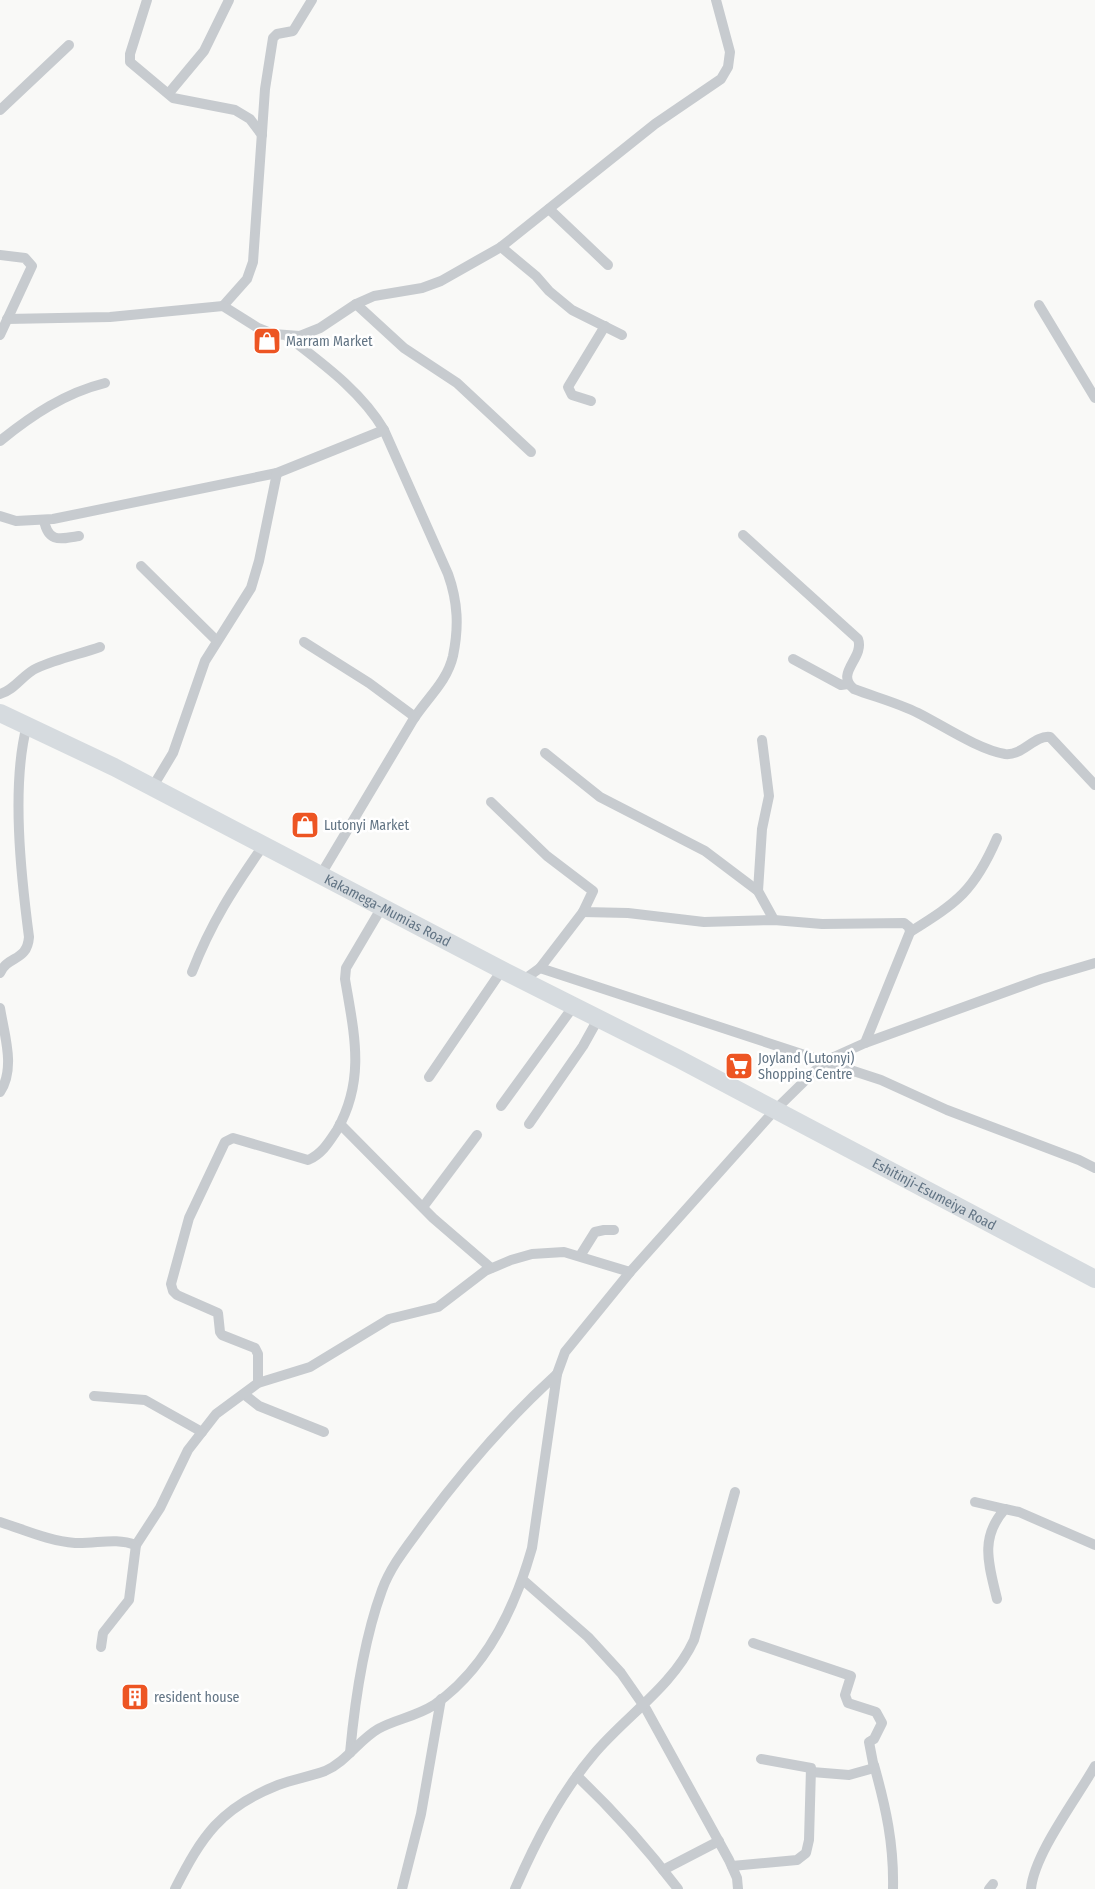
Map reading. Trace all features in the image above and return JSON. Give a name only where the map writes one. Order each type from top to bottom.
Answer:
[{"type":"highway","name":"Kakamega-Mumias Road","points":[[0,713],[152,788],[522,981],[775,1110]]},
{"type":"highway","name":"Eshitinji-Esumeiya Road","points":[[775,1110],[1095,1279]]},
{"type":"street","points":[[147,0],[130,61],[173,98],[235,110],[250,119],[262,135]]},
{"type":"street","points":[[169,93],[204,51],[229,0]]},
{"type":"street","points":[[223,306],[247,279],[253,262],[264,89],[272,38],[277,34],[293,31],[312,0]]},
{"type":"street","points":[[287,336],[311,333],[356,304],[374,296],[422,288],[442,281],[501,247],[655,124],[721,79],[728,67],[730,52],[716,0]]},
{"type":"street","points":[[0,110],[69,45]]},
{"type":"street","points":[[549,209],[608,265]]},
{"type":"street","points":[[501,247],[536,276],[549,292],[572,310],[622,335]]},
{"type":"street","points":[[0,255],[25,258],[32,266],[0,336]]},
{"type":"street","points":[[356,304],[404,348],[457,383],[531,452]]},
{"type":"street","points":[[1039,305],[1095,398]]},
{"type":"street","points":[[7,320],[110,317],[223,306],[258,328],[287,336],[338,374],[378,420],[384,430],[448,574],[454,592],[458,622],[452,657],[443,680],[415,717],[320,876]]},
{"type":"street","points":[[591,402],[573,396],[568,387],[605,326]]},
{"type":"street","points":[[0,441],[40,411],[58,401],[89,387],[105,383]]},
{"type":"street","points":[[0,516],[16,521],[44,520],[277,473],[384,430]]},
{"type":"street","points":[[152,788],[173,753],[200,673],[217,641],[251,588],[259,561],[277,473]]},
{"type":"street","points":[[44,520],[46,532],[50,536],[61,538],[79,536]]},
{"type":"street","points":[[743,535],[858,639],[861,646],[859,652],[846,673],[848,684],[854,689],[917,713],[996,751],[1015,754],[1041,738],[1050,737],[1095,785]]},
{"type":"street","points":[[142,566],[217,641]]},
{"type":"street","points":[[304,642],[369,682],[415,717]]},
{"type":"street","points":[[0,694],[13,688],[22,677],[36,668],[100,647]]},
{"type":"street","points":[[793,659],[841,685],[848,684]]},
{"type":"street","points":[[0,973],[2,968],[23,954],[28,948],[29,937],[20,806],[20,776],[27,725]]},
{"type":"street","points":[[758,891],[762,829],[769,796],[762,740]]},
{"type":"street","points":[[544,752],[600,797],[705,851],[758,891],[774,920]]},
{"type":"street","points":[[491,802],[547,856],[593,891],[583,912],[540,968],[522,981]]},
{"type":"street","points":[[865,1043],[910,932],[952,904],[970,888],[984,869],[997,838]]},
{"type":"street","points":[[192,972],[214,919],[233,888],[263,846]]},
{"type":"street","points":[[258,1384],[258,1354],[256,1348],[226,1338],[220,1332],[220,1318],[217,1312],[177,1295],[172,1291],[172,1284],[189,1218],[221,1147],[228,1140],[233,1138],[243,1140],[308,1160],[316,1157],[325,1148],[340,1124],[353,1090],[357,1055],[345,979],[346,968],[382,907]]},
{"type":"street","points":[[583,912],[628,913],[704,922],[774,920],[822,924],[900,922],[909,928],[910,932]]},
{"type":"street","points":[[175,1889],[208,1831],[228,1811],[248,1798],[279,1784],[325,1770],[350,1753],[378,1729],[409,1719],[442,1699],[472,1670],[486,1652],[501,1628],[523,1580],[532,1548],[557,1374],[565,1352],[630,1272],[775,1110],[825,1062],[865,1043],[1041,980],[1095,963]]},
{"type":"street","points":[[540,968],[881,1080],[947,1110],[1079,1160],[1095,1168]]},
{"type":"street","points":[[429,1078],[502,970]]},
{"type":"street","points":[[501,1106],[573,1006]]},
{"type":"street","points":[[0,1008],[8,1059],[7,1082],[0,1092]]},
{"type":"street","points":[[529,1124],[583,1046],[598,1019]]},
{"type":"street","points":[[340,1124],[423,1207],[491,1268]]},
{"type":"street","points":[[423,1207],[477,1135]]},
{"type":"street","points":[[580,1256],[595,1232],[614,1230]]},
{"type":"street","points":[[101,1647],[103,1633],[129,1600],[136,1545],[160,1508],[188,1450],[216,1414],[258,1384],[279,1375],[293,1374],[310,1367],[389,1319],[438,1308],[491,1268],[511,1260],[547,1252],[564,1252],[630,1272]]},
{"type":"street","points":[[350,1753],[354,1704],[370,1629],[382,1590],[392,1568],[464,1471],[518,1408],[557,1374]]},
{"type":"street","points":[[244,1395],[259,1406],[324,1432]]},
{"type":"street","points":[[94,1396],[145,1400],[202,1432]]},
{"type":"street","points":[[515,1889],[565,1790],[594,1753],[643,1705],[689,1651],[694,1640],[734,1492]]},
{"type":"street","points":[[975,1502],[1020,1512],[1095,1545]]},
{"type":"street","points":[[996,1599],[988,1559],[989,1536],[994,1521],[1005,1509]]},
{"type":"street","points":[[0,1522],[55,1540],[76,1543],[124,1540],[136,1545]]},
{"type":"street","points":[[523,1580],[588,1637],[621,1673],[643,1705],[719,1841],[737,1878],[738,1889]]},
{"type":"street","points":[[754,1643],[850,1676],[845,1695],[848,1703],[876,1712],[882,1723],[874,1739],[869,1742],[888,1818],[894,1854],[893,1889]]},
{"type":"street","points":[[402,1889],[422,1814],[442,1699]]},
{"type":"street","points":[[732,1866],[797,1860],[806,1853],[809,1840],[811,1768],[761,1759]]},
{"type":"street","points":[[812,1772],[849,1775],[874,1768],[874,1765]]},
{"type":"street","points":[[1033,1888],[1038,1865],[1095,1766]]},
{"type":"street","points":[[577,1776],[607,1804],[678,1889]]},
{"type":"street","points":[[663,1870],[719,1841]]},
{"type":"place","name":"Marram Market","points":[[267,341]]},
{"type":"place","name":"Lutonyi Market","points":[[305,825]]},
{"type":"place","name":"Joyland (Lutonyi) Shopping Centre","points":[[739,1066]]},
{"type":"place","name":"resident house","points":[[135,1697]]}]
